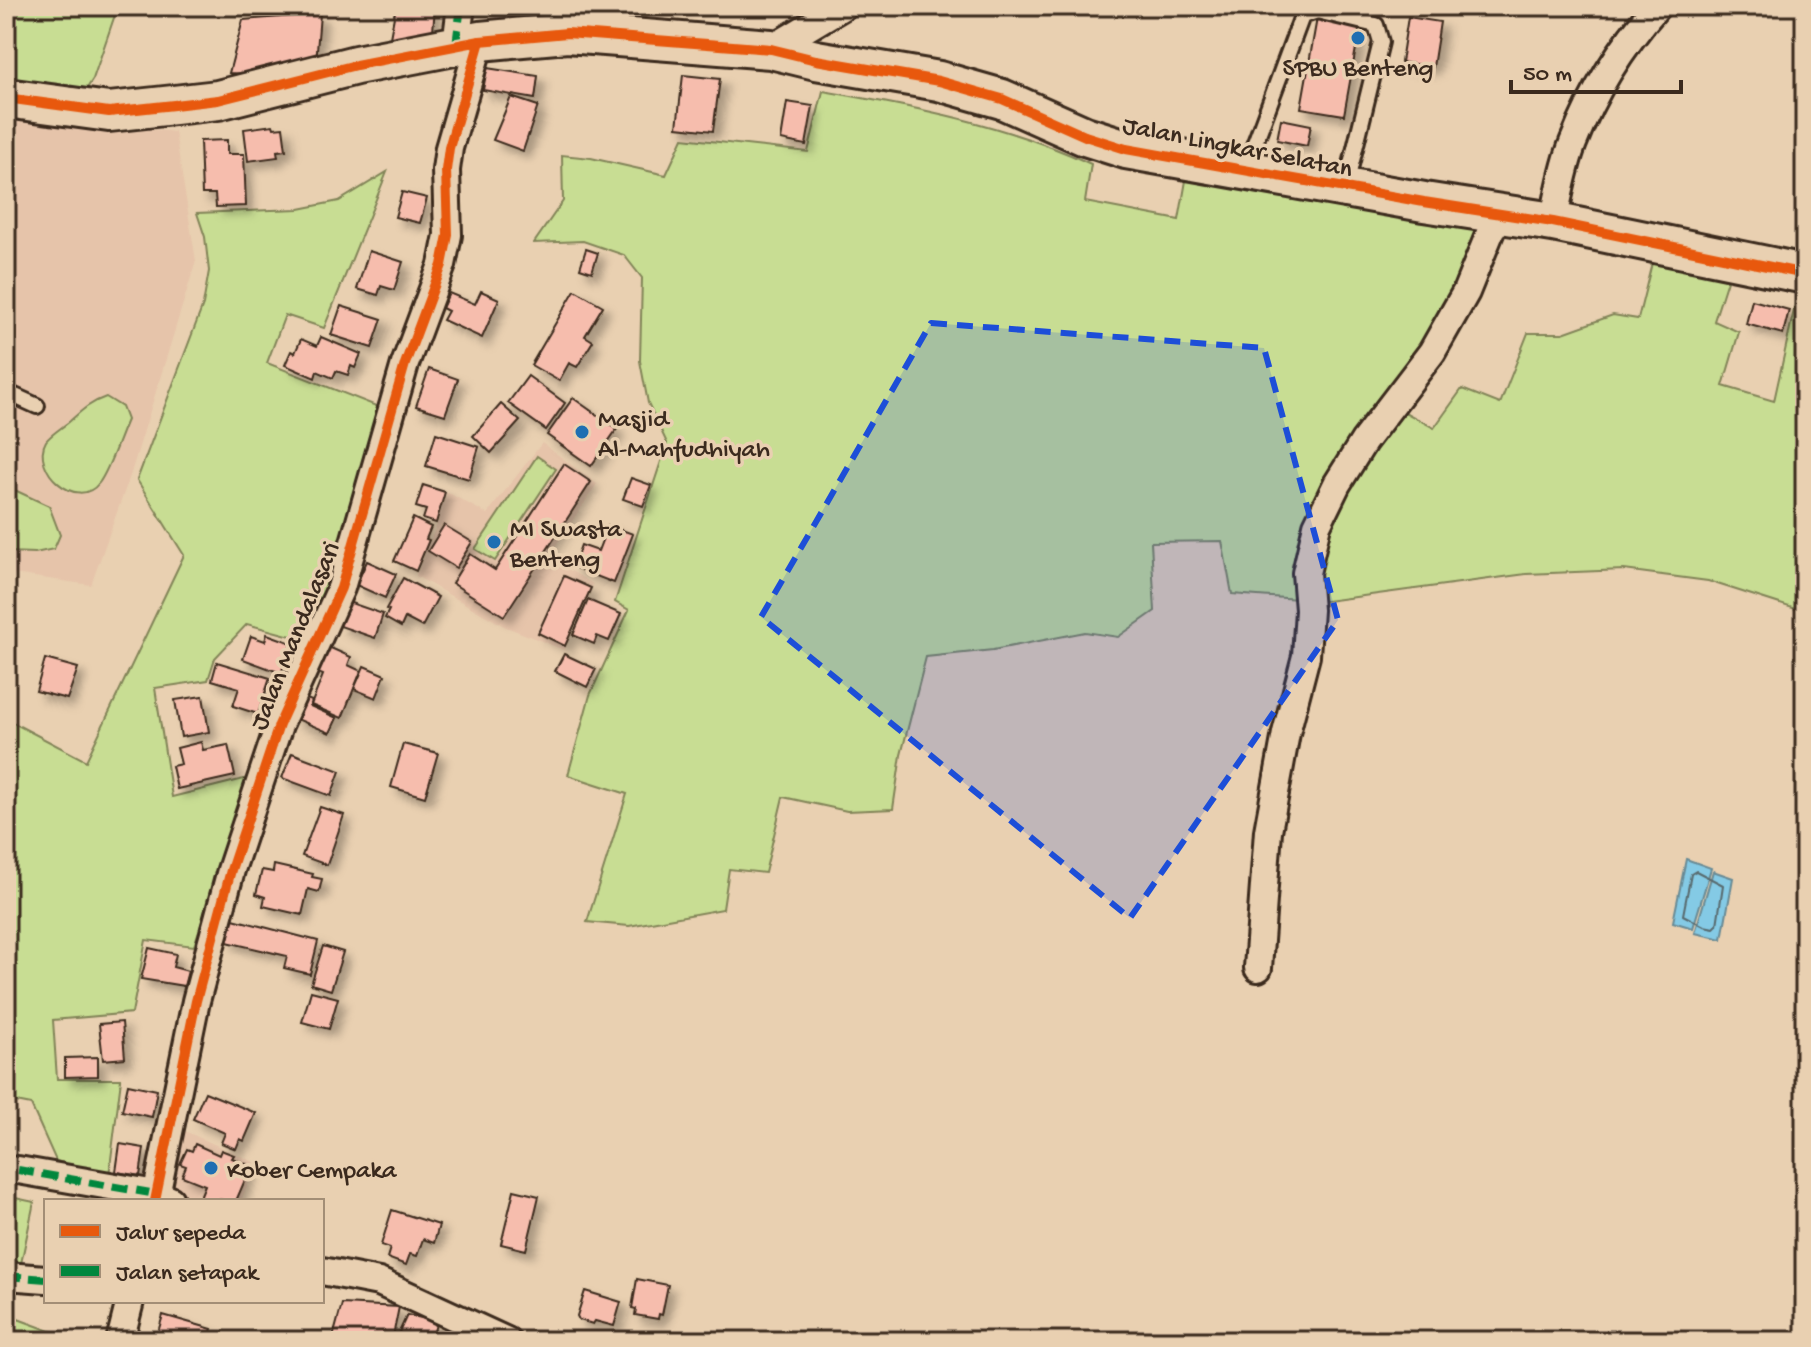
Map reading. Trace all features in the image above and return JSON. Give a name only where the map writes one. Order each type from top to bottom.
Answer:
[{"type":"street","name":"Jalan Mandalasari","points":[[161,1199],[196,1001],[231,870],[279,725],[341,588],[405,364],[442,265],[448,235],[446,170],[468,43],[461,6]]},
{"type":"street","points":[[771,49],[843,6]]},
{"type":"street","points":[[1553,222],[1572,145],[1595,95],[1616,56],[1657,6]]},
{"type":"street","name":"Jalan Lingkar Selatan","points":[[6,98],[109,112],[218,100],[356,65],[468,43],[567,33],[771,49],[939,81],[1002,99],[1085,136],[1126,149],[1553,222],[1805,274]]},
{"type":"street","points":[[1258,968],[1268,831],[1286,733],[1306,656],[1309,610],[1306,573],[1317,525],[1337,484],[1364,441],[1439,340],[1466,292],[1498,213]]},
{"type":"street","points":[[18,1170],[161,1199]]},
{"type":"street","points":[[324,1271],[379,1282],[507,1341]]},
{"type":"street","points":[[6,1276],[44,1279]]},
{"type":"street","points":[[120,1341],[130,1303]]},
{"type":"lane","points":[[1244,171],[1302,16],[1317,11],[1376,25],[1380,32],[1381,42],[1346,188]]},
{"type":"lane","points":[[6,392],[37,406]]},
{"type":"highlighted area","points":[[931,323],[1264,348],[1338,620],[1130,918],[761,617]]},
{"type":"shaded area","points":[[6,106],[73,120],[175,132],[196,261],[131,473],[91,585],[6,573]]},
{"type":"shaded area","name":"MI Swasta Benteng","points":[[542,443],[597,484],[548,557],[593,584],[564,650],[504,626],[416,576],[447,492],[487,514]]},
{"type":"shaded area","name":"Kober Cempaka","points":[[178,1128],[256,1163],[242,1199],[177,1199],[171,1192],[167,1174]]},
{"type":"green space","points":[[6,6],[118,6],[93,79],[84,93],[6,89]]},
{"type":"green space","points":[[823,91],[959,118],[1059,150],[1091,164],[1085,202],[1179,220],[1187,175],[1486,224],[1421,353],[1386,402],[1434,428],[1462,389],[1500,404],[1528,333],[1563,333],[1613,315],[1638,319],[1654,255],[1729,274],[1714,321],[1739,332],[1723,386],[1774,401],[1799,287],[1805,288],[1805,612],[1708,581],[1624,570],[1526,574],[1326,601],[1232,594],[1222,541],[1151,542],[1155,611],[1118,637],[1085,632],[993,650],[926,657],[901,755],[893,809],[847,811],[783,797],[765,873],[729,869],[723,909],[629,926],[587,922],[627,794],[568,775],[590,695],[629,610],[615,602],[667,443],[648,403],[640,361],[642,278],[624,255],[583,241],[534,243],[563,201],[562,155],[591,158],[666,175],[683,138],[808,152]]},
{"type":"green space","points":[[387,172],[324,328],[285,315],[267,363],[389,411],[306,640],[247,624],[215,658],[208,680],[155,688],[172,797],[248,778],[194,946],[146,940],[132,1013],[53,1020],[57,1079],[121,1079],[109,1175],[56,1161],[31,1105],[6,1100],[6,719],[86,761],[184,555],[137,480],[203,305],[209,271],[205,237],[197,213],[299,209],[339,201]]},
{"type":"green space","points":[[106,397],[122,407],[127,420],[114,453],[103,477],[90,491],[79,493],[68,490],[50,474],[44,463],[46,441],[87,407]]},
{"type":"green space","points":[[537,456],[556,469],[495,561],[475,549]]},
{"type":"green space","points":[[6,486],[49,506],[60,535],[54,549],[35,553],[6,552]]},
{"type":"green space","points":[[6,1196],[34,1202],[10,1316],[77,1341],[6,1341]]},
{"type":"water","points":[[1686,859],[1711,868],[1693,928],[1673,922]]},
{"type":"water","points":[[1713,871],[1733,878],[1722,939],[1695,933]]},
{"type":"building","points":[[396,6],[435,6],[432,44],[389,43]]},
{"type":"building","points":[[320,14],[316,63],[270,75],[229,73],[243,20]]},
{"type":"building","points":[[1408,17],[1440,22],[1433,67],[1401,62]]},
{"type":"building","points":[[1317,18],[1360,26],[1344,115],[1301,108]]},
{"type":"building","points":[[487,68],[538,76],[535,99],[483,90]]},
{"type":"building","points":[[683,75],[720,79],[713,131],[677,127]]},
{"type":"building","points":[[511,97],[538,106],[523,151],[493,140]]},
{"type":"building","points":[[787,102],[813,106],[806,145],[781,140]]},
{"type":"building","points":[[1281,119],[1311,125],[1307,146],[1277,140]]},
{"type":"building","points":[[273,125],[274,128],[283,127],[286,150],[277,151],[278,157],[248,161],[244,129]]},
{"type":"building","points":[[227,140],[227,154],[244,154],[246,206],[216,207],[215,194],[202,194],[200,141]]},
{"type":"building","points":[[402,192],[427,198],[420,223],[395,217]]},
{"type":"building","points":[[586,249],[598,253],[592,272],[580,268]]},
{"type":"building","points":[[369,251],[403,262],[394,290],[381,286],[378,295],[357,289]]},
{"type":"building","points":[[575,290],[603,306],[585,336],[593,341],[577,367],[569,363],[559,381],[531,365]]},
{"type":"building","points":[[481,291],[499,299],[482,338],[443,320],[448,311],[442,308],[449,293],[475,304]]},
{"type":"building","points":[[1752,300],[1789,310],[1783,334],[1746,324]]},
{"type":"building","points":[[341,306],[382,319],[372,348],[331,335]]},
{"type":"building","points":[[321,337],[361,354],[348,375],[336,371],[333,378],[317,371],[315,378],[285,365],[301,339],[317,346]]},
{"type":"building","points":[[429,369],[458,379],[445,415],[416,406]]},
{"type":"building","points":[[528,376],[565,403],[546,430],[508,403]]},
{"type":"building","name":"Masjid Al-Mahfudhiyah","points":[[573,398],[617,429],[591,466],[547,435]]},
{"type":"building","points":[[501,404],[520,421],[491,453],[473,436]]},
{"type":"building","points":[[436,433],[479,447],[469,479],[426,466]]},
{"type":"building","points":[[564,464],[591,482],[504,616],[452,583],[470,554],[495,570]]},
{"type":"building","points":[[631,478],[651,485],[643,506],[623,499]]},
{"type":"building","points":[[423,485],[445,492],[436,523],[423,519],[426,510],[416,507]]},
{"type":"building","points":[[413,518],[431,527],[416,571],[394,561]]},
{"type":"building","points":[[444,525],[472,542],[456,568],[428,551]]},
{"type":"building","points":[[608,525],[633,534],[614,583],[573,567],[581,545],[598,551]]},
{"type":"building","points":[[367,561],[396,574],[385,598],[356,585]]},
{"type":"building","points":[[564,576],[591,588],[565,646],[538,633]]},
{"type":"building","points":[[403,578],[438,597],[422,627],[405,618],[401,627],[385,618],[389,610],[386,609]]},
{"type":"building","points":[[588,600],[621,614],[609,641],[597,636],[594,644],[573,635]]},
{"type":"building","points":[[348,602],[383,614],[375,638],[340,626]]},
{"type":"building","points":[[267,634],[292,643],[281,673],[243,659],[251,636],[265,641]]},
{"type":"building","points":[[324,645],[351,657],[348,665],[361,671],[342,718],[311,705],[323,675],[313,671]]},
{"type":"building","points":[[564,654],[596,669],[587,687],[555,671]]},
{"type":"building","points":[[45,659],[78,668],[67,699],[36,691]]},
{"type":"building","points":[[217,662],[270,678],[258,714],[233,706],[239,688],[212,680]]},
{"type":"building","points":[[364,666],[385,675],[376,698],[354,689]]},
{"type":"building","points":[[203,696],[209,732],[181,737],[175,700]]},
{"type":"building","points":[[301,697],[312,701],[310,706],[337,718],[330,733],[292,717]]},
{"type":"building","points":[[201,742],[203,750],[228,745],[235,776],[177,789],[172,766],[181,764],[177,748]]},
{"type":"building","points":[[403,744],[438,753],[425,797],[391,787]]},
{"type":"building","points":[[292,753],[340,771],[331,796],[282,778]]},
{"type":"building","points":[[320,807],[344,815],[327,865],[302,856]]},
{"type":"building","points":[[274,865],[322,879],[319,892],[308,889],[302,915],[263,906],[265,897],[256,894],[262,870],[273,872]]},
{"type":"building","points":[[233,919],[318,941],[310,974],[284,968],[287,956],[227,942]]},
{"type":"building","points":[[323,946],[343,952],[331,990],[311,984]]},
{"type":"building","points":[[149,948],[176,954],[173,967],[188,971],[184,986],[141,979]]},
{"type":"building","points":[[311,991],[338,998],[329,1029],[302,1022]]},
{"type":"building","points":[[122,1022],[125,1058],[103,1060],[99,1024]]},
{"type":"building","points":[[98,1057],[98,1076],[65,1077],[65,1058]]},
{"type":"building","points":[[128,1084],[157,1090],[152,1117],[122,1111]]},
{"type":"building","points":[[205,1092],[256,1113],[244,1141],[240,1139],[236,1149],[221,1143],[225,1133],[193,1119]]},
{"type":"building","points":[[120,1144],[144,1148],[140,1176],[116,1172]]},
{"type":"building","points":[[195,1144],[219,1155],[221,1150],[251,1166],[237,1199],[200,1197],[205,1185],[182,1176],[186,1166],[180,1164],[187,1149],[192,1151]]},
{"type":"building","points":[[514,1190],[539,1196],[526,1250],[501,1244]]},
{"type":"building","points":[[392,1210],[439,1225],[434,1243],[423,1239],[417,1256],[410,1254],[406,1265],[387,1258],[390,1248],[381,1245]]},
{"type":"building","points":[[637,1279],[668,1285],[662,1315],[659,1314],[658,1319],[635,1315],[636,1309],[632,1308]]},
{"type":"building","points":[[585,1291],[621,1302],[614,1326],[579,1320],[577,1316]]},
{"type":"building","points":[[342,1304],[399,1307],[392,1341],[332,1341]]},
{"type":"building","points":[[163,1315],[212,1329],[208,1341],[156,1339]]},
{"type":"building","points":[[407,1315],[437,1321],[431,1341],[395,1341]]},
{"type":"marked path","points":[[456,45],[461,6]]},
{"type":"marked path","points":[[18,1170],[156,1194]]},
{"type":"marked path","points":[[6,1276],[44,1279]]},
{"type":"cycle path","points":[[6,98],[109,112],[218,100],[356,65],[480,41],[567,33],[771,49],[939,81],[1002,99],[1085,136],[1126,149],[1553,222],[1805,274]]},
{"type":"cycle path","points":[[155,1199],[196,1001],[231,870],[279,725],[341,588],[405,364],[442,265],[448,235],[446,170],[449,148],[480,41]]},
{"type":"place","name":"SPBU Benteng","points":[[1358,38]]},
{"type":"place","name":"Masjid Al-Mahfudhiyah","points":[[582,432]]},
{"type":"place","name":"MI Swasta Benteng","points":[[494,542]]},
{"type":"place","name":"Kober Cempaka","points":[[211,1168]]}]
